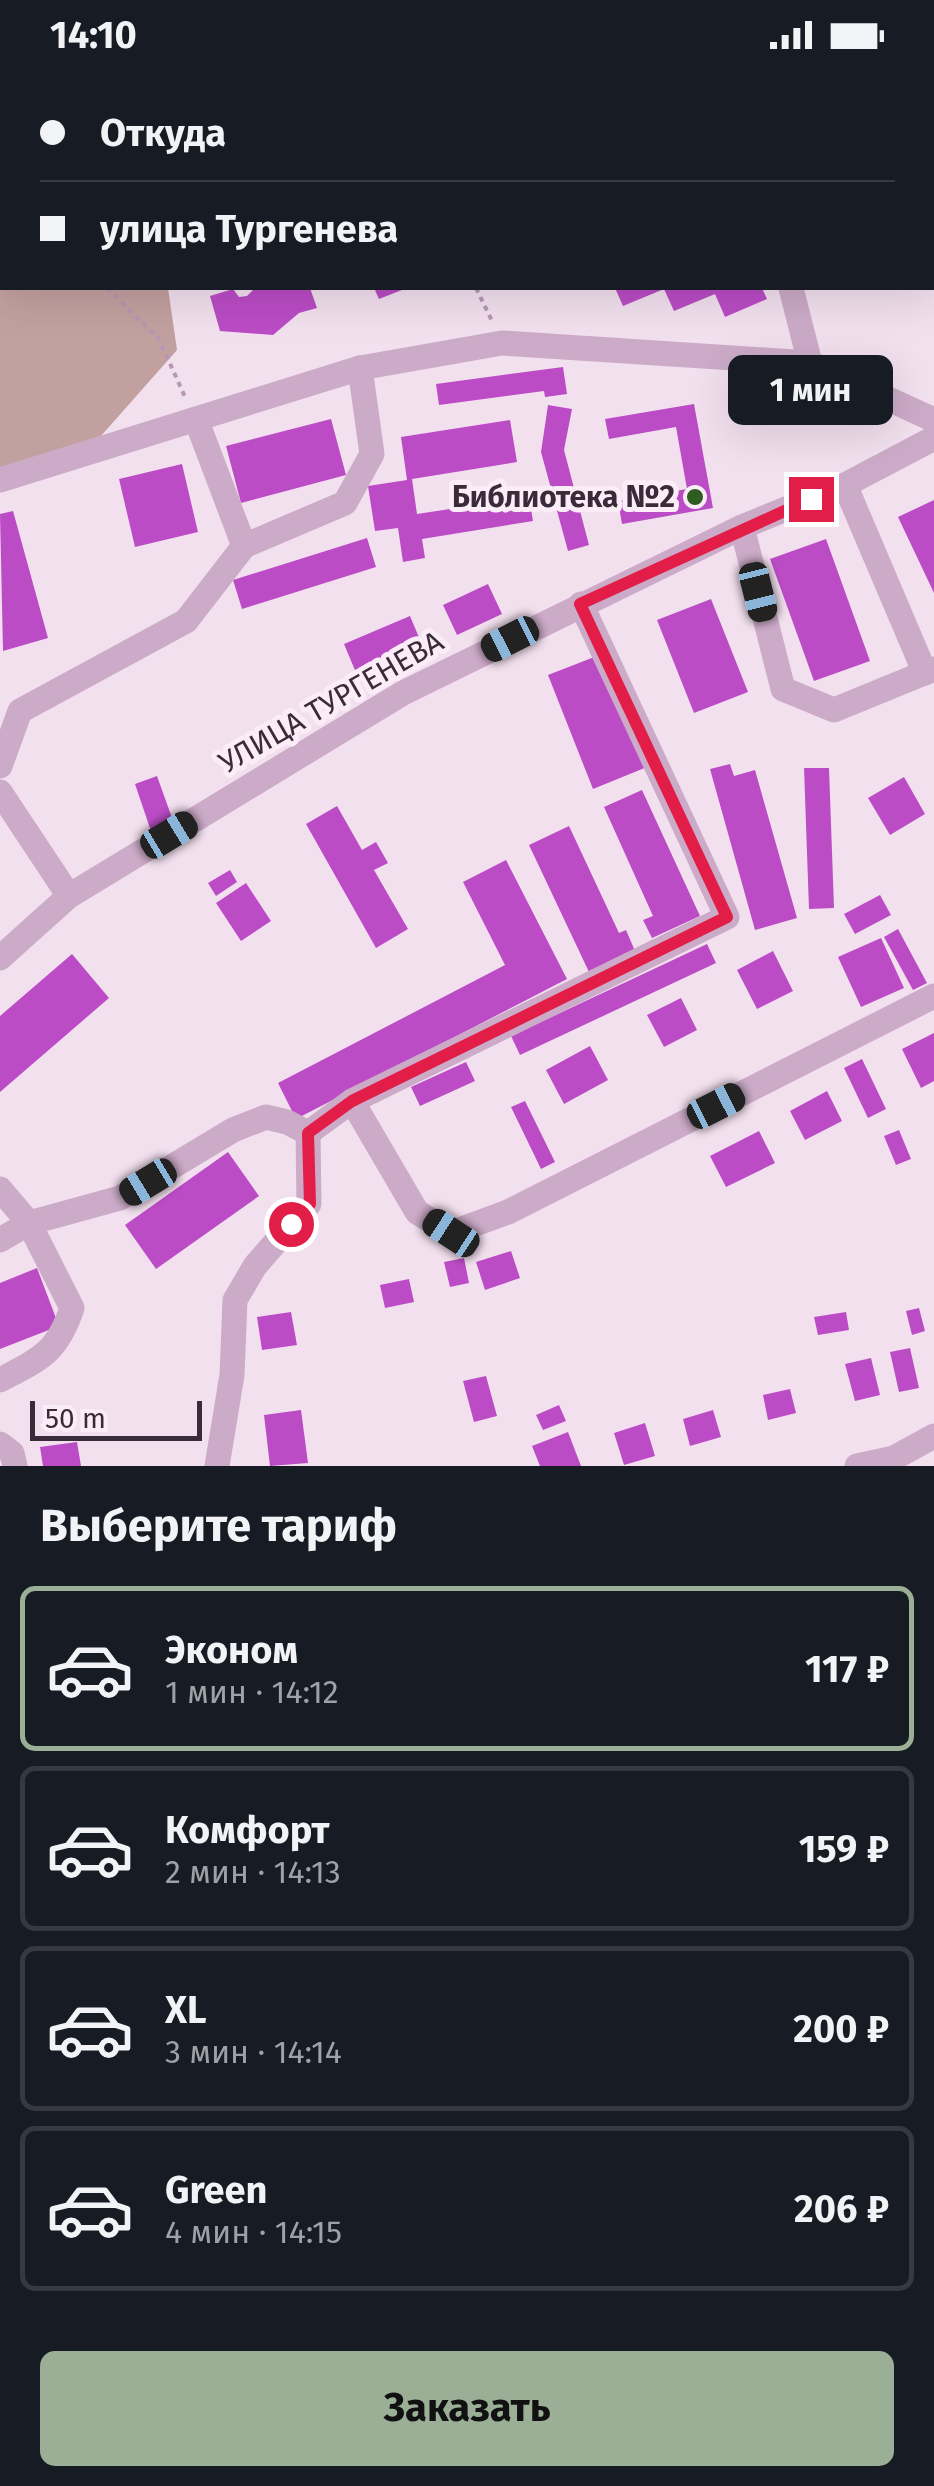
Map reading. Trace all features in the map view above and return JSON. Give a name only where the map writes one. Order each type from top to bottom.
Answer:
[{"type":"street","points":[[792,290],[810,363]]},
{"type":"street","points":[[0,480],[360,368],[502,343],[810,363],[934,420]]},
{"type":"street","points":[[0,766],[10,708],[186,621],[244,546],[345,503],[372,454],[360,368]]},
{"type":"street","points":[[196,420],[244,546]]},
{"type":"street","name":"УЛИЦА ТУРГЕНЕВА","points":[[0,958],[69,896],[403,692],[742,528],[845,485],[934,438]]},
{"type":"street","points":[[742,528],[783,689],[834,710],[930,671],[845,485]]},
{"type":"street","points":[[308,1133],[352,1101],[727,917],[580,604]]},
{"type":"street","points":[[0,792],[69,896]]},
{"type":"street","points":[[352,1101],[417,1212],[451,1233],[508,1212],[934,996]]},
{"type":"street","points":[[0,1240],[28,1223],[120,1198],[233,1130],[266,1118],[288,1122],[308,1133]]},
{"type":"street","points":[[217,1466],[232,1375],[235,1300],[255,1266],[310,1204],[308,1133]]},
{"type":"street","points":[[0,1188],[28,1223],[72,1308],[63,1335],[44,1357],[0,1380]]},
{"type":"street","points":[[856,1466],[900,1462],[934,1436]]},
{"type":"street","points":[[0,1444],[12,1453],[15,1466]]},
{"type":"path","points":[[109,290],[159,339],[196,420]]},
{"type":"path","points":[[477,290],[502,343]]},
{"type":"shaded area","points":[[0,290],[168,290],[177,350],[101,436],[0,468]]},
{"type":"building","points":[[234,290],[239,297],[253,290],[311,290],[317,308],[299,313],[273,335],[220,331],[210,296]]},
{"type":"building","points":[[375,290],[402,290],[379,299]]},
{"type":"building","points":[[616,290],[662,290],[623,306]]},
{"type":"building","points":[[664,290],[763,290],[767,299],[725,317],[715,294],[674,311]]},
{"type":"building","points":[[563,367],[567,394],[545,397],[544,391],[439,405],[436,384]]},
{"type":"building","points":[[694,404],[713,508],[622,524],[618,501],[687,489],[676,427],[609,439],[605,419]]},
{"type":"building","points":[[548,405],[572,409],[564,450],[589,545],[568,551],[541,452]]},
{"type":"building","points":[[331,419],[346,475],[241,503],[226,446]]},
{"type":"building","points":[[510,420],[517,462],[412,479],[417,514],[529,497],[533,521],[422,539],[425,558],[403,562],[398,528],[375,531],[368,486],[407,480],[401,437]]},
{"type":"building","points":[[182,464],[198,532],[135,547],[119,479]]},
{"type":"building","points":[[934,500],[934,593],[898,517]]},
{"type":"building","points":[[13,511],[48,638],[3,651],[0,514]]},
{"type":"building","points":[[367,538],[376,567],[242,609],[233,580]]},
{"type":"building","points":[[826,539],[870,661],[814,681],[770,559]]},
{"type":"building","points":[[488,584],[502,614],[457,635],[443,605]]},
{"type":"building","points":[[711,599],[748,692],[694,713],[657,620]]},
{"type":"building","points":[[410,616],[423,647],[357,675],[344,644]]},
{"type":"building","points":[[602,654],[647,767],[593,789],[548,675]]},
{"type":"building","points":[[730,764],[734,776],[755,770],[797,918],[755,930],[710,769]]},
{"type":"building","points":[[804,768],[829,768],[834,908],[809,909]]},
{"type":"building","points":[[157,776],[176,829],[153,837],[135,784]]},
{"type":"building","points":[[904,777],[925,814],[890,835],[868,798]]},
{"type":"building","points":[[642,790],[700,916],[652,938],[643,920],[653,916],[604,807]]},
{"type":"building","points":[[337,806],[362,850],[376,842],[388,863],[374,870],[408,929],[376,948],[306,824]]},
{"type":"building","points":[[569,826],[619,933],[626,930],[635,951],[589,972],[529,845]]},
{"type":"building","points":[[506,860],[567,979],[296,1119],[278,1083],[505,965],[463,882]]},
{"type":"building","points":[[230,870],[237,882],[216,896],[208,883]]},
{"type":"building","points":[[246,883],[271,921],[241,941],[216,903]]},
{"type":"building","points":[[880,895],[891,915],[855,934],[844,914]]},
{"type":"building","points":[[898,929],[927,983],[913,990],[884,937]]},
{"type":"building","points":[[881,938],[904,988],[861,1007],[838,957]]},
{"type":"building","points":[[707,944],[716,963],[520,1055],[511,1036]]},
{"type":"building","points":[[773,951],[793,991],[757,1009],[737,970]]},
{"type":"building","points":[[72,954],[109,998],[0,1092],[0,1016]]},
{"type":"building","points":[[681,998],[697,1030],[664,1047],[647,1015]]},
{"type":"building","points":[[934,1033],[934,1081],[921,1088],[902,1049]]},
{"type":"building","points":[[590,1046],[608,1080],[564,1104],[546,1070]]},
{"type":"building","points":[[862,1059],[886,1109],[868,1118],[844,1068]]},
{"type":"building","points":[[466,1062],[475,1081],[420,1106],[411,1087]]},
{"type":"building","points":[[827,1091],[842,1121],[805,1140],[790,1111]]},
{"type":"building","points":[[525,1101],[555,1162],[541,1169],[511,1107]]},
{"type":"building","points":[[899,1130],[911,1159],[896,1165],[884,1136]]},
{"type":"building","points":[[759,1131],[775,1163],[726,1187],[710,1156]]},
{"type":"building","points":[[228,1152],[259,1196],[156,1269],[125,1225]]},
{"type":"building","points":[[511,1251],[520,1278],[485,1290],[476,1262]]},
{"type":"building","points":[[464,1258],[469,1283],[450,1287],[444,1262]]},
{"type":"building","points":[[37,1268],[59,1326],[0,1349],[0,1283]]},
{"type":"building","points":[[409,1279],[414,1302],[385,1308],[380,1285]]},
{"type":"building","points":[[919,1308],[925,1331],[912,1335],[906,1311]]},
{"type":"building","points":[[291,1312],[297,1345],[262,1350],[257,1317]]},
{"type":"building","points":[[846,1312],[849,1330],[818,1335],[814,1317]]},
{"type":"building","points":[[910,1348],[919,1388],[899,1392],[890,1352]]},
{"type":"building","points":[[871,1358],[880,1395],[855,1401],[845,1364]]},
{"type":"building","points":[[486,1376],[497,1416],[474,1422],[463,1381]]},
{"type":"building","points":[[790,1389],[796,1413],[768,1420],[763,1395]]},
{"type":"building","points":[[559,1405],[566,1421],[543,1430],[536,1415]]},
{"type":"building","points":[[301,1410],[308,1463],[270,1466],[264,1415]]},
{"type":"building","points":[[713,1410],[721,1437],[690,1446],[683,1419]]},
{"type":"building","points":[[645,1423],[655,1456],[624,1465],[614,1433]]},
{"type":"building","points":[[568,1432],[581,1466],[540,1466],[532,1446]]},
{"type":"building","points":[[77,1442],[81,1466],[43,1466],[40,1447]]},
{"type":"place","name":"Библиотека №2","points":[[695,497]]},
{"type":"route","points":[[291,1224],[310,1204],[308,1133],[352,1101],[727,917],[580,604],[811,499]]}]
